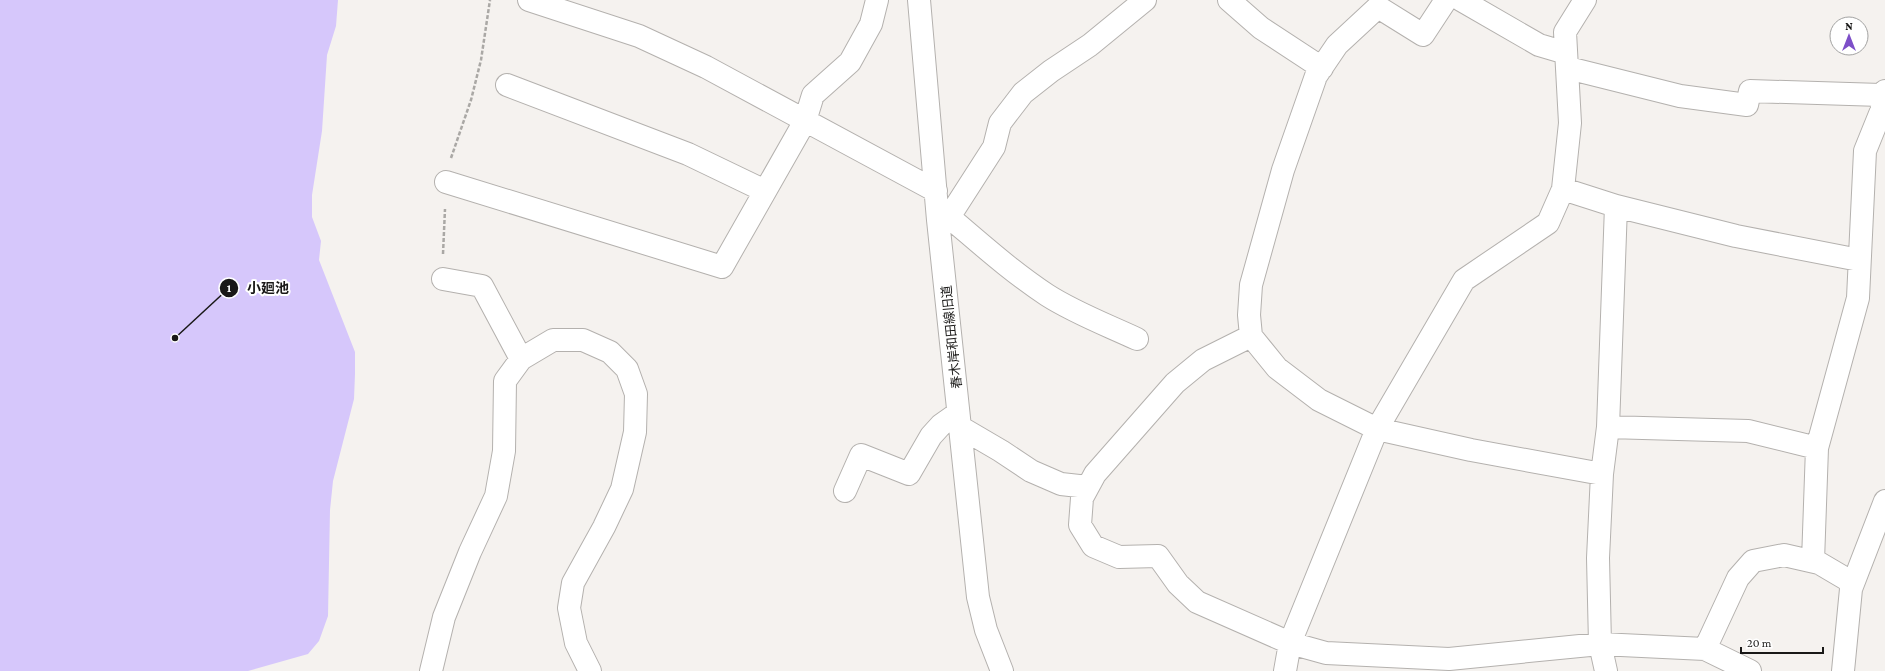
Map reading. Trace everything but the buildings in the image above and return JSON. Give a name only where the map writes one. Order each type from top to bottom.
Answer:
[{"type":"street","points":[[529,0],[639,36],[706,67],[936,191]]},
{"type":"street","name":"春木岸和田線旧道","points":[[919,0],[936,191],[943,219],[959,420],[978,597],[986,630],[1002,671]]},
{"type":"street","points":[[1138,339],[1088,317],[1047,296],[943,219],[994,147],[1000,123],[1023,93],[1051,71],[1090,45],[1145,0]]},
{"type":"street","points":[[1229,0],[1261,28],[1322,68]]},
{"type":"street","points":[[1446,0],[1423,35],[1379,4],[1337,46],[1316,76],[1288,156],[1264,234],[1251,285],[1249,315],[1251,336],[1277,368],[1319,400],[1376,429],[1471,450],[1602,474]]},
{"type":"street","points":[[1461,0],[1539,46],[1567,60],[1680,96],[1747,105],[1750,91],[1883,93],[1882,109],[1865,152],[1858,298],[1817,448],[1813,561]]},
{"type":"street","points":[[1285,671],[1290,643],[1376,429],[1464,280],[1548,223],[1563,189],[1570,123],[1565,32],[1585,0]]},
{"type":"street","points":[[446,182],[722,267],[805,121],[813,95],[850,62],[871,24],[874,1]]},
{"type":"street","points":[[507,85],[688,154],[765,191]]},
{"type":"street","points":[[1563,189],[1616,206],[1736,236],[1859,260]]},
{"type":"street","points":[[1606,671],[1600,644],[1598,558],[1602,474],[1608,427],[1616,206]]},
{"type":"street","points":[[442,279],[482,286],[521,359]]},
{"type":"street","points":[[1251,336],[1203,360],[1175,382],[1095,474],[1082,498],[1080,525],[1093,546],[1119,557],[1158,556],[1178,584],[1197,602],[1290,643],[1326,653],[1449,659],[1600,644],[1705,649],[1750,671]]},
{"type":"street","points":[[431,671],[444,617],[470,552],[496,496],[504,451],[505,381],[521,359],[553,340],[583,340],[610,352],[627,369],[636,394],[635,432],[622,489],[604,528],[573,583],[569,608],[576,643],[586,670]]},
{"type":"street","points":[[845,491],[861,455],[909,474],[932,436],[941,425],[959,420],[1031,471],[1061,484],[1088,487]]},
{"type":"street","points":[[1608,427],[1748,430],[1817,448]]},
{"type":"street","points":[[1843,671],[1851,589],[1885,501]]},
{"type":"street","points":[[1705,649],[1738,578],[1753,561],[1784,555],[1813,561],[1854,583]]},
{"type":"path","points":[[442,279],[446,182],[452,154],[471,100],[481,60],[490,0]]},
{"type":"shaded area","points":[[0,0],[338,0],[336,26],[327,55],[322,131],[312,195],[312,217],[321,241],[319,260],[355,352],[354,399],[333,481],[330,510],[328,616],[319,641],[308,654],[248,671],[0,671]]},
{"type":"place","name":"小廻池","points":[[175,338]]}]
